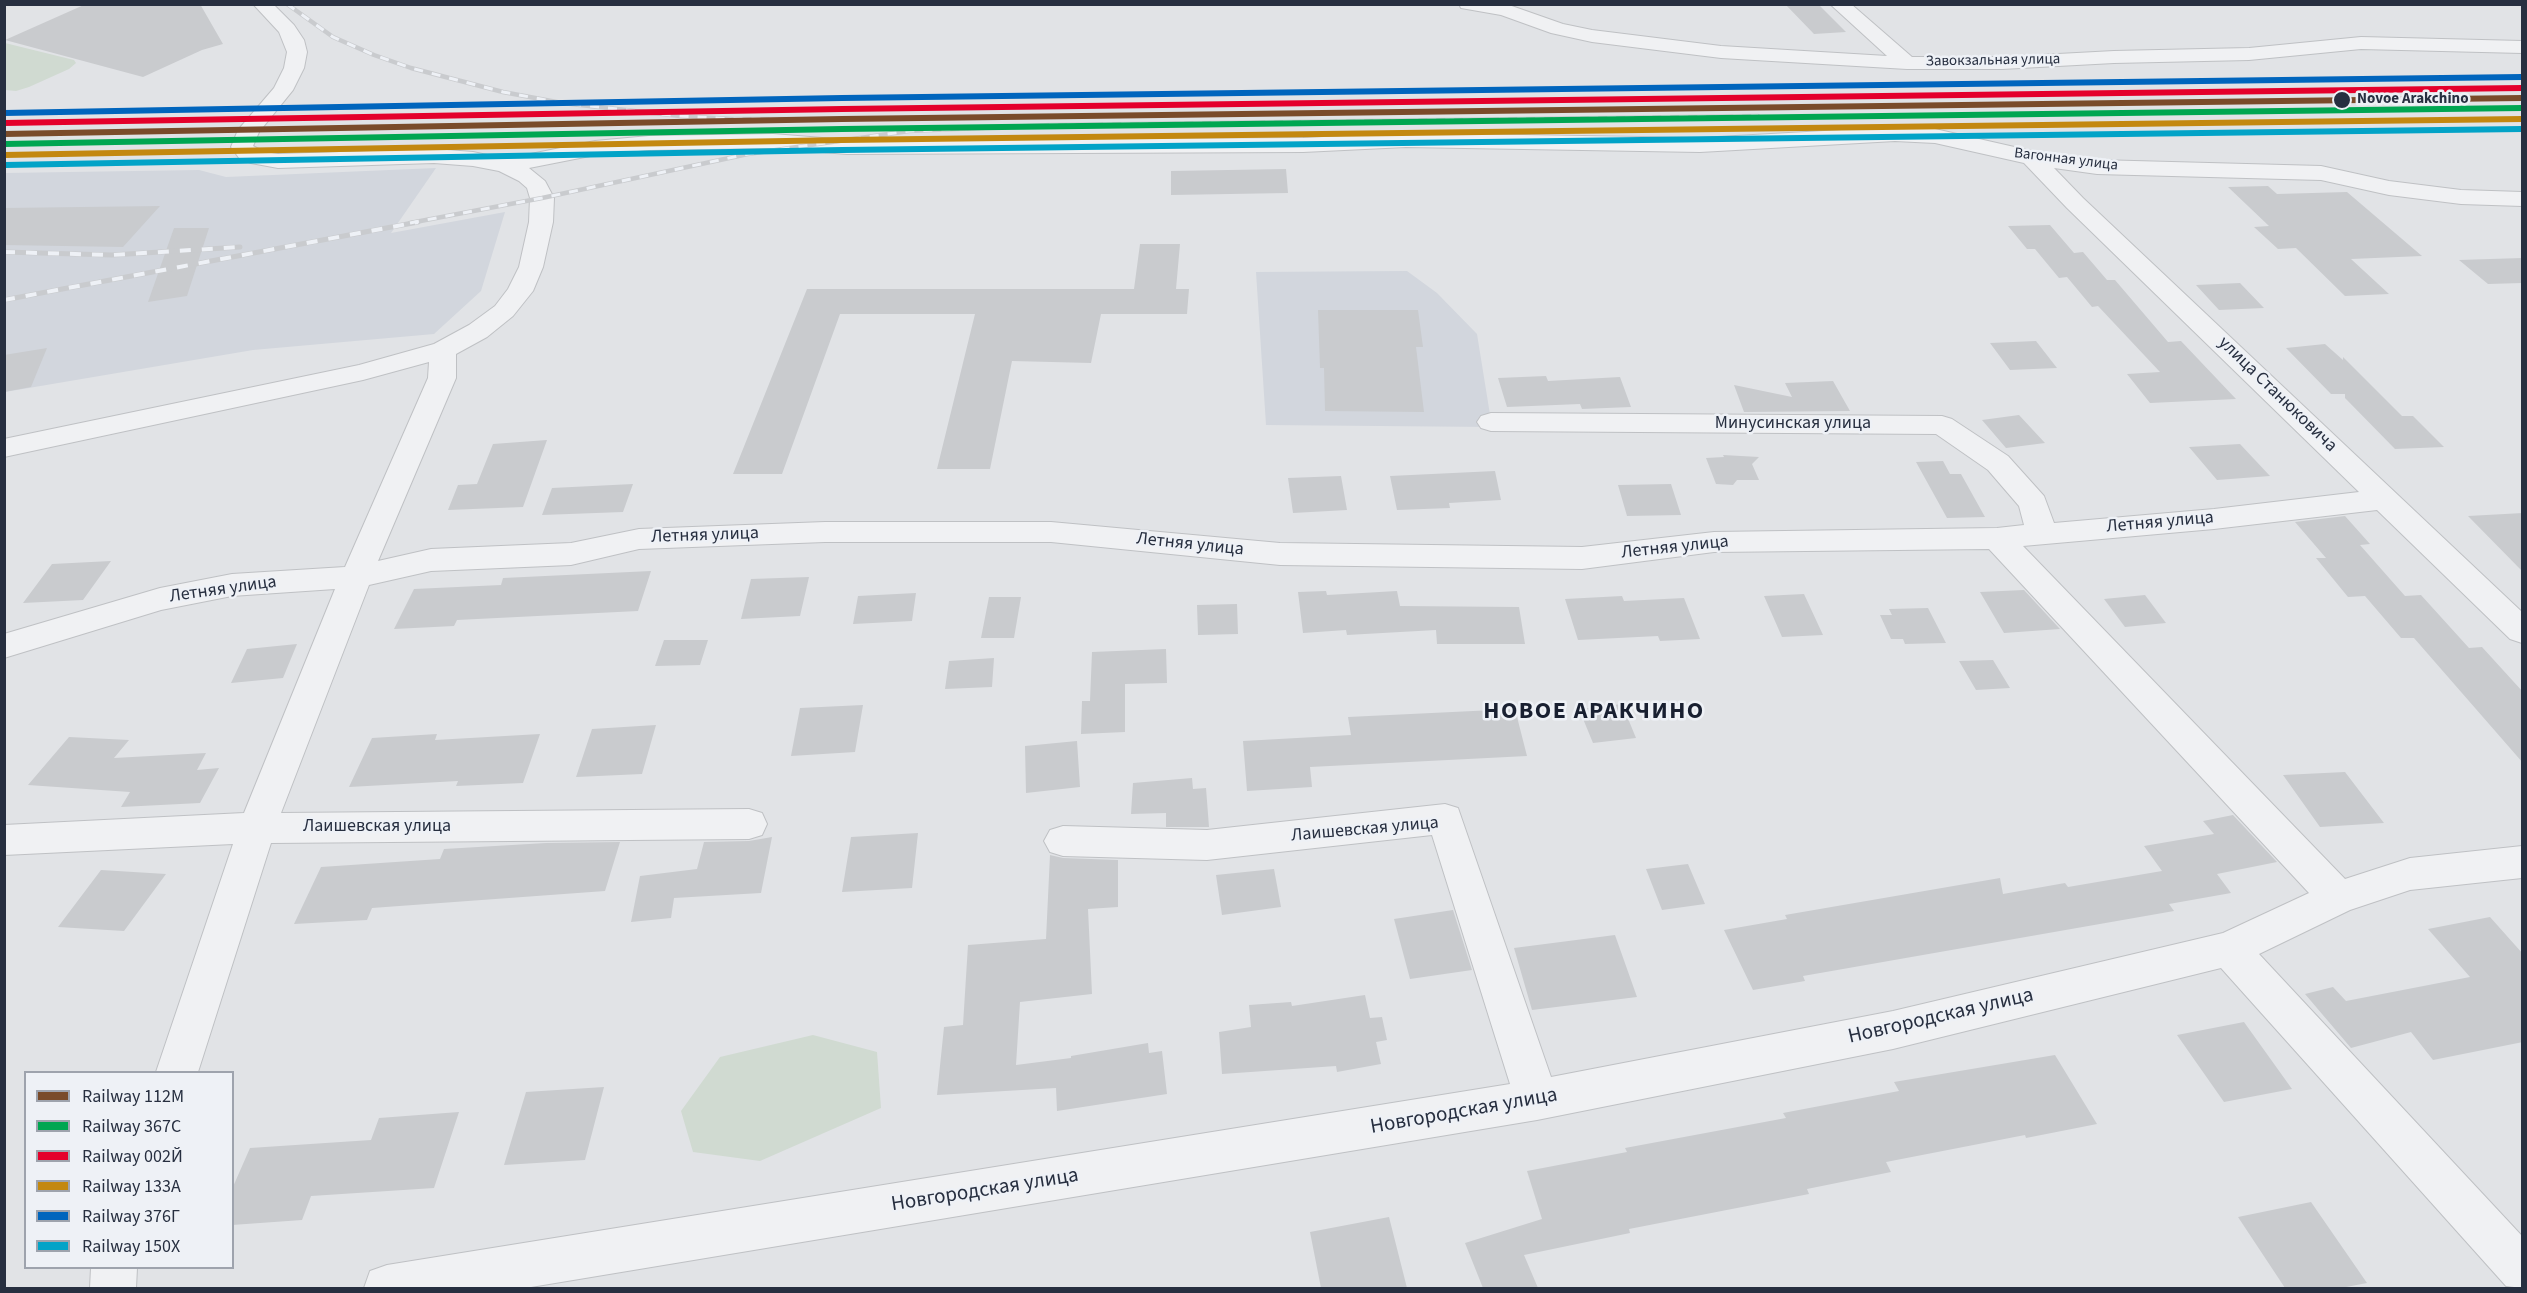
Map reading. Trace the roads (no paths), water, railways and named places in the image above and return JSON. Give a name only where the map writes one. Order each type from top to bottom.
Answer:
[{"type":"street","name":"Вагонная улица","points":[[262,4],[287,29],[294,40],[297,52],[294,68],[283,90],[244,137],[242,147],[247,153],[259,158],[278,160],[434,156],[473,159],[506,166],[595,148],[649,143],[773,141],[847,147],[1303,144],[1406,140],[1700,144],[1895,134],[1935,136],[2032,158],[2097,166],[2321,174],[2389,188],[2462,197],[2523,199]]},
{"type":"street","name":"Завокзальная улица","points":[[1468,4],[1505,10],[1558,29],[1592,36],[1721,52],[1906,63],[2002,63],[2114,57],[2249,54],[2361,43],[2523,47]]},
{"type":"street","points":[[1839,4],[1906,63]]},
{"type":"street","name":"улица Станюковича","points":[[2032,158],[2075,203],[2523,631]]},
{"type":"street","points":[[4,448],[363,372],[443,350],[478,331],[504,310],[520,291],[531,267],[541,222],[542,198],[537,186],[527,177],[506,166]]},
{"type":"street","points":[[177,1071],[257,828],[356,577],[442,378],[443,350]]},
{"type":"street","name":"Минусинская улица","points":[[1491,422],[1942,426],[1998,463],[2033,503],[2042,533]]},
{"type":"street","name":"Летняя улица","points":[[4,646],[160,598],[232,585],[356,577],[431,560],[571,554],[639,539],[825,532],[1057,532],[1280,554],[1582,558],[1714,542],[1997,538],[2214,519],[2385,499]]},
{"type":"street","points":[[1997,538],[2338,898]]},
{"type":"street","name":"Лаишевская улица","points":[[1063,841],[1207,845],[1445,819],[1537,1100]]},
{"type":"street","name":"Лаишевская улица","points":[[4,840],[257,828],[749,824]]},
{"type":"street","name":"Новгородская улица","points":[[387,1288],[1537,1100],[1893,1030],[2229,949],[2338,898],[2410,874],[2523,862]]},
{"type":"street","points":[[2229,949],[2523,1270]]},
{"type":"street","points":[[113,1288],[114,1269]]},
{"type":"railway","points":[[287,4],[333,37],[374,55],[411,68],[503,92],[562,103],[680,116],[732,119],[842,119]]},
{"type":"railway","points":[[410,223],[542,198],[748,154],[909,131],[1051,125],[1758,116]]},
{"type":"railway","points":[[4,300],[418,222]]},
{"type":"railway","points":[[4,252],[112,255],[240,247]]},
{"type":"rail line","name":"376Г","points":[[4,113],[842,98],[2522,77]]},
{"type":"rail line","name":"002Й","points":[[4,123],[842,109],[2522,88]]},
{"type":"rail line","name":"112М","points":[[4,134],[842,119],[2522,98]]},
{"type":"rail line","name":"367С","points":[[4,144],[842,129],[2522,108]]},
{"type":"rail line","name":"133А","points":[[4,155],[842,140],[2522,119]]},
{"type":"rail line","name":"150Х","points":[[5,165],[842,150],[2522,129]]},
{"type":"place","name":"Novoe Arakchino","points":[[2342,100]]},
{"type":"district","name":"НОВОЕ АРАКЧИНО","points":[[1594,713]]}]
